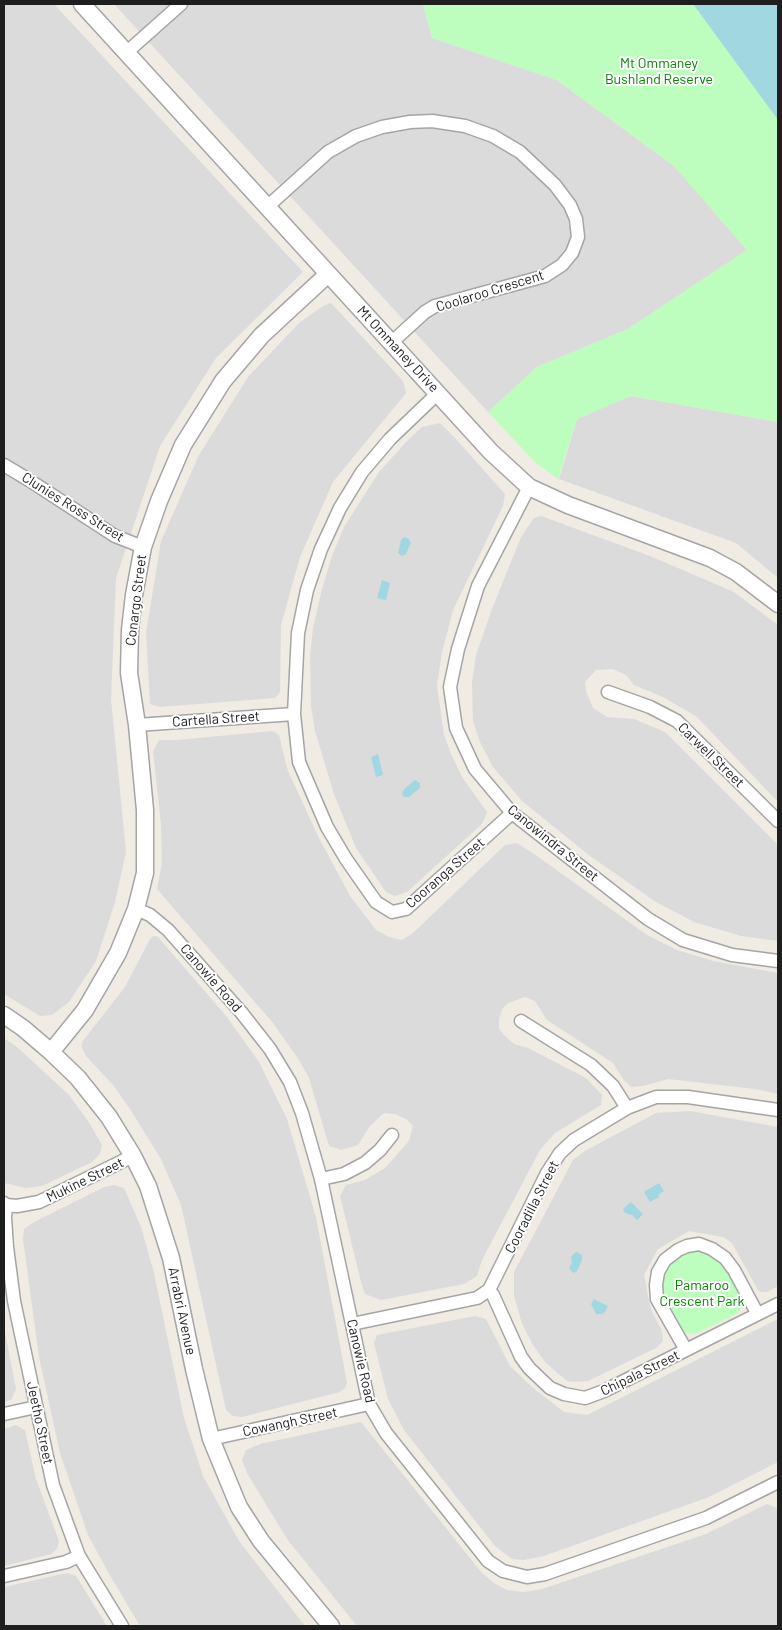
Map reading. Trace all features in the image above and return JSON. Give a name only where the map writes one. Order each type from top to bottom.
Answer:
[{"type":"street","name":"Mt Ommaney Drive","points":[[82,4],[491,452],[529,487],[568,505],[710,558],[736,572],[778,604]]},
{"type":"street","points":[[126,52],[181,4]]},
{"type":"street","name":"Coolaroo Crescent","points":[[267,206],[328,152],[356,136],[382,127],[410,122],[432,122],[465,126],[493,136],[520,152],[555,185],[570,206],[576,219],[578,237],[572,253],[562,264],[545,276],[435,306],[425,312],[392,342]]},
{"type":"street","name":"Conargo Street","points":[[51,1052],[85,1010],[118,953],[136,909],[145,872],[145,810],[137,725],[129,674],[130,630],[134,594],[143,547],[159,500],[183,445],[223,381],[262,336],[328,274]]},
{"type":"street","name":"Cooranga Street","points":[[438,393],[390,439],[362,472],[340,508],[321,548],[307,590],[298,633],[294,714],[299,762],[326,827],[376,902],[392,912],[406,909],[512,813]]},
{"type":"street","name":"Clunies Ross Street","points":[[4,465],[115,536],[143,547]]},
{"type":"street","name":"Canowindra Street","points":[[529,487],[478,586],[458,649],[450,687],[456,728],[475,769],[512,813],[648,918],[682,940],[732,955],[778,961]]},
{"type":"street","name":"Carwell Street","points":[[608,692],[650,707],[677,721],[778,821]]},
{"type":"street","name":"Cartella Street","points":[[137,725],[294,714]]},
{"type":"street","name":"Canowie Road","points":[[136,909],[150,915],[168,930],[241,1012],[270,1049],[290,1082],[302,1113],[321,1179],[369,1404],[386,1433],[476,1549],[488,1561],[503,1571],[527,1577],[545,1574],[706,1518],[778,1482]]},
{"type":"street","name":"Arrabri Avenue","points":[[4,1016],[23,1028],[78,1078],[109,1117],[133,1156],[148,1186],[171,1258],[194,1370],[211,1439],[239,1507],[256,1534],[331,1626]]},
{"type":"street","points":[[521,1021],[591,1065],[613,1086],[627,1108]]},
{"type":"street","name":"Cooradilla Street","points":[[489,1290],[547,1173],[560,1153],[574,1140],[627,1108],[656,1097],[688,1097],[778,1110]]},
{"type":"street","points":[[321,1179],[344,1174],[365,1163],[380,1150],[392,1135]]},
{"type":"street","name":"Mukine Street","points":[[5,1204],[25,1205],[46,1200],[133,1156]]},
{"type":"street","name":"Jeetho Street","points":[[5,1204],[7,1247],[14,1301],[53,1485],[79,1556],[122,1626]]},
{"type":"street","points":[[686,1350],[658,1299],[657,1292],[658,1272],[665,1260],[678,1250],[699,1244],[712,1249],[725,1258],[734,1270],[757,1314]]},
{"type":"street","points":[[352,1324],[477,1298],[489,1290]]},
{"type":"street","name":"Chipala Street","points":[[489,1290],[521,1358],[529,1368],[550,1388],[564,1394],[585,1398],[604,1392],[778,1304]]},
{"type":"street","name":"Cowangh Street","points":[[211,1439],[369,1404]]},
{"type":"street","points":[[4,1414],[36,1407]]},
{"type":"street","points":[[4,1576],[66,1562],[79,1556]]},
{"type":"shaded area","points":[[4,4],[54,4],[303,272],[216,358],[160,446],[116,578],[111,699],[126,852],[115,902],[96,961],[69,1002],[52,1015],[40,1016],[4,994]]},
{"type":"shaded area","points":[[114,4],[423,4],[432,38],[557,80],[674,166],[747,250],[628,329],[537,367],[488,412]]},
{"type":"shaded area","points":[[331,303],[403,381],[406,393],[333,482],[300,557],[281,625],[280,692],[275,698],[160,707],[150,704],[146,633],[161,541],[199,455],[248,377],[299,323],[323,306]]},
{"type":"shaded area","points":[[631,396],[778,422],[778,578],[736,543],[559,479],[577,419]]},
{"type":"shaded area","points":[[440,423],[505,494],[503,506],[453,610],[442,653],[437,685],[444,735],[451,754],[462,777],[487,812],[482,824],[407,892],[395,896],[386,892],[356,848],[334,794],[315,731],[311,706],[310,656],[313,628],[322,589],[332,556],[344,527],[379,472],[408,440],[422,427]]},
{"type":"shaded area","points":[[541,516],[650,556],[734,592],[778,625],[778,802],[697,717],[663,697],[634,685],[626,675],[613,669],[596,670],[585,682],[586,691],[593,708],[607,717],[634,719],[665,732],[778,845],[778,941],[741,936],[694,922],[656,902],[590,856],[522,801],[493,767],[480,742],[473,721],[472,682],[476,655],[521,537],[534,518]]},
{"type":"shaded area","points":[[273,731],[279,735],[288,771],[318,836],[350,896],[376,930],[389,937],[402,940],[413,933],[505,845],[517,843],[647,935],[677,950],[713,961],[778,973],[778,1094],[755,1089],[668,1079],[643,1086],[631,1087],[613,1063],[547,1020],[535,1001],[525,997],[508,1003],[502,1009],[499,1019],[499,1029],[504,1035],[514,1044],[528,1048],[586,1078],[602,1095],[601,1105],[555,1133],[540,1150],[482,1260],[477,1276],[464,1284],[381,1300],[365,1294],[340,1196],[346,1185],[365,1180],[385,1168],[409,1141],[413,1126],[406,1119],[395,1114],[384,1113],[370,1126],[358,1145],[341,1150],[329,1146],[309,1078],[299,1060],[273,1023],[157,889],[162,863],[161,825],[153,751],[159,740]]},
{"type":"shaded area","points":[[154,936],[158,937],[227,1017],[259,1062],[287,1119],[316,1217],[347,1383],[340,1392],[242,1417],[233,1416],[226,1410],[181,1205],[161,1159],[130,1109],[113,1085],[86,1056],[82,1048],[82,1042],[125,987],[150,939]]},
{"type":"shaded area","points":[[4,1038],[17,1047],[69,1095],[88,1121],[102,1145],[100,1154],[92,1162],[42,1186],[26,1188],[4,1183]]},
{"type":"shaded area","points":[[690,1111],[778,1127],[778,1286],[767,1292],[761,1292],[758,1290],[732,1243],[723,1237],[689,1231],[658,1249],[644,1275],[652,1312],[662,1331],[663,1341],[656,1348],[588,1381],[567,1381],[546,1363],[533,1345],[522,1324],[514,1295],[514,1272],[573,1160],[585,1151],[656,1113]]},
{"type":"shaded area","points":[[114,1185],[124,1188],[141,1227],[154,1273],[184,1418],[203,1476],[239,1541],[305,1626],[140,1626],[88,1535],[60,1453],[39,1357],[23,1239],[24,1229],[34,1222],[104,1187]]},
{"type":"shaded area","points":[[475,1316],[486,1319],[510,1366],[532,1387],[564,1412],[587,1415],[778,1319],[778,1462],[709,1497],[544,1556],[524,1560],[512,1559],[495,1546],[404,1430],[388,1399],[374,1343],[377,1335]]},
{"type":"shaded area","points":[[4,1327],[16,1389],[11,1400],[4,1402]]},
{"type":"shaded area","points":[[361,1422],[482,1573],[494,1583],[507,1590],[524,1592],[542,1589],[706,1534],[767,1504],[778,1508],[778,1626],[357,1626],[287,1539],[247,1473],[242,1460],[246,1450],[260,1444]]},
{"type":"shaded area","points":[[16,1425],[25,1430],[36,1479],[59,1541],[57,1549],[51,1554],[4,1566],[4,1429]]},
{"type":"shaded area","points":[[67,1573],[76,1576],[107,1626],[4,1626],[4,1587]]},
{"type":"green space","name":"Mt Ommaney Bushland Reserve","points":[[423,4],[693,4],[778,120],[778,422],[631,396],[577,419],[558,479],[535,462],[488,412],[537,367],[628,329],[747,250],[674,166],[557,80],[432,38]]},
{"type":"green space","name":"Pamaroo Crescent Park","points":[[698,1249],[710,1254],[720,1262],[731,1276],[744,1301],[738,1313],[697,1333],[687,1334],[680,1327],[663,1292],[662,1278],[668,1264],[688,1251]]},
{"type":"water","points":[[693,4],[778,4],[778,120]]},
{"type":"water","points":[[404,537],[409,539],[411,543],[406,554],[402,556],[398,553],[401,540]]},
{"type":"water","points":[[382,580],[390,583],[386,600],[377,598]]},
{"type":"water","points":[[378,754],[383,775],[376,777],[371,757]]},
{"type":"water","points":[[415,780],[420,783],[420,788],[409,797],[404,797],[402,794],[404,789]]},
{"type":"water","points":[[659,1183],[664,1191],[658,1195],[659,1197],[650,1202],[644,1192]]},
{"type":"water","points":[[631,1202],[643,1214],[637,1220],[632,1215],[625,1213],[623,1209]]},
{"type":"water","points":[[577,1252],[582,1255],[582,1260],[577,1271],[573,1273],[569,1268],[572,1263],[571,1257]]},
{"type":"water","points":[[594,1299],[608,1306],[605,1312],[596,1314],[591,1304]]}]
